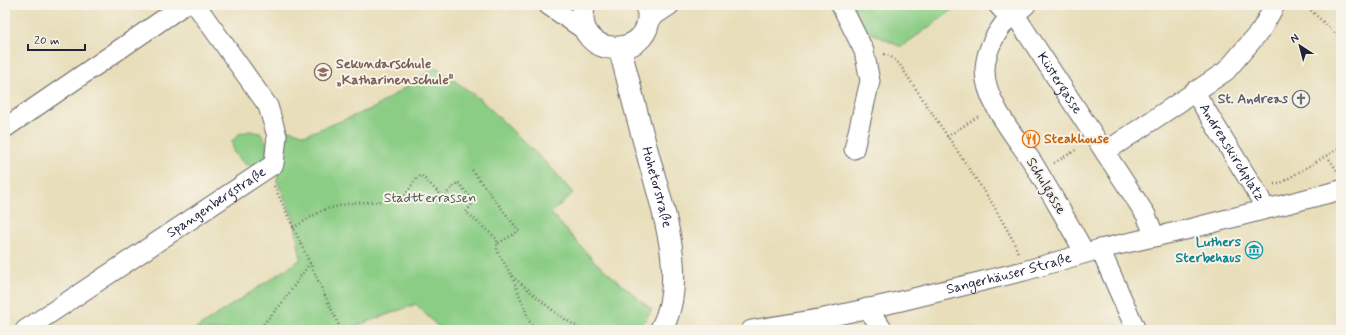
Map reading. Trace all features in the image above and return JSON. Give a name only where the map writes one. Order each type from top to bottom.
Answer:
[{"type":"main road","points":[[584,5],[582,14],[586,31],[591,38],[604,47],[620,49],[639,39],[647,28],[648,12]]},
{"type":"main road","name":"Hohetorstraße","points":[[620,49],[671,241],[672,291],[670,309],[665,329]]},
{"type":"street","points":[[5,128],[184,5]]},
{"type":"street","name":"Spangenbergstraße","points":[[25,330],[274,164],[277,136],[268,106],[196,5]]},
{"type":"street","points":[[548,5],[586,31]]},
{"type":"street","points":[[648,12],[670,5]]},
{"type":"street","points":[[841,5],[864,51],[870,81],[854,149]]},
{"type":"street","name":"Andreaskirchplatz","points":[[1105,152],[1194,91],[1221,75],[1231,66],[1261,30],[1275,5]]},
{"type":"street","name":"Schulgasse","points":[[1012,7],[993,40],[986,58],[985,77],[988,90],[995,105],[1039,173],[1072,230],[1097,255],[1136,330]]},
{"type":"street","name":"Küstergasse","points":[[1012,7],[1146,215],[1155,237]]},
{"type":"street","name":"Andreaskirchplatz","points":[[1194,91],[1259,198],[1341,190]]},
{"type":"street","name":"Sangerhäuser Straße","points":[[751,330],[824,318],[1097,255],[1155,237],[1259,198]]},
{"type":"street","points":[[867,308],[883,330]]},
{"type":"path","points":[[1305,5],[1341,39]]},
{"type":"path","points":[[864,51],[887,55],[897,62],[992,203],[1013,240],[1024,271]]},
{"type":"path","points":[[947,137],[995,105]]},
{"type":"path","points":[[1259,198],[1279,184],[1341,147]]},
{"type":"path","points":[[1039,173],[1076,150]]},
{"type":"path","points":[[1326,156],[1341,176]]},
{"type":"path","points":[[274,164],[272,181],[341,330]]},
{"type":"path","points":[[472,170],[519,231],[497,244]]},
{"type":"path","points":[[293,228],[323,210],[351,203],[402,200],[416,179],[421,175],[443,197],[458,182],[474,202],[466,212],[492,233],[497,239],[497,251],[512,276],[533,330]]},
{"type":"path","points":[[258,330],[282,303],[310,263]]},
{"type":"path","points":[[512,276],[557,314],[582,330]]},
{"type":"green space","points":[[852,5],[960,5],[901,47],[865,30]]},
{"type":"green space","name":"Stadtterrassen","points":[[436,67],[481,100],[553,170],[573,193],[551,213],[594,261],[652,310],[638,330],[441,330],[416,304],[345,330],[194,330],[301,259],[294,220],[277,181],[287,129],[305,135],[374,108]]},
{"type":"green space","points":[[250,131],[260,133],[268,144],[266,159],[257,166],[244,164],[233,151],[232,141],[239,134]]},
{"type":"place","name":"Sekundarschule „Katharinenschule\"","points":[[323,72]]},
{"type":"place","name":"St. Andreas","points":[[1301,99]]},
{"type":"place","name":"Steakhouse","points":[[1031,139]]},
{"type":"place","name":"Luthers Sterbehaus","points":[[1254,250]]}]
